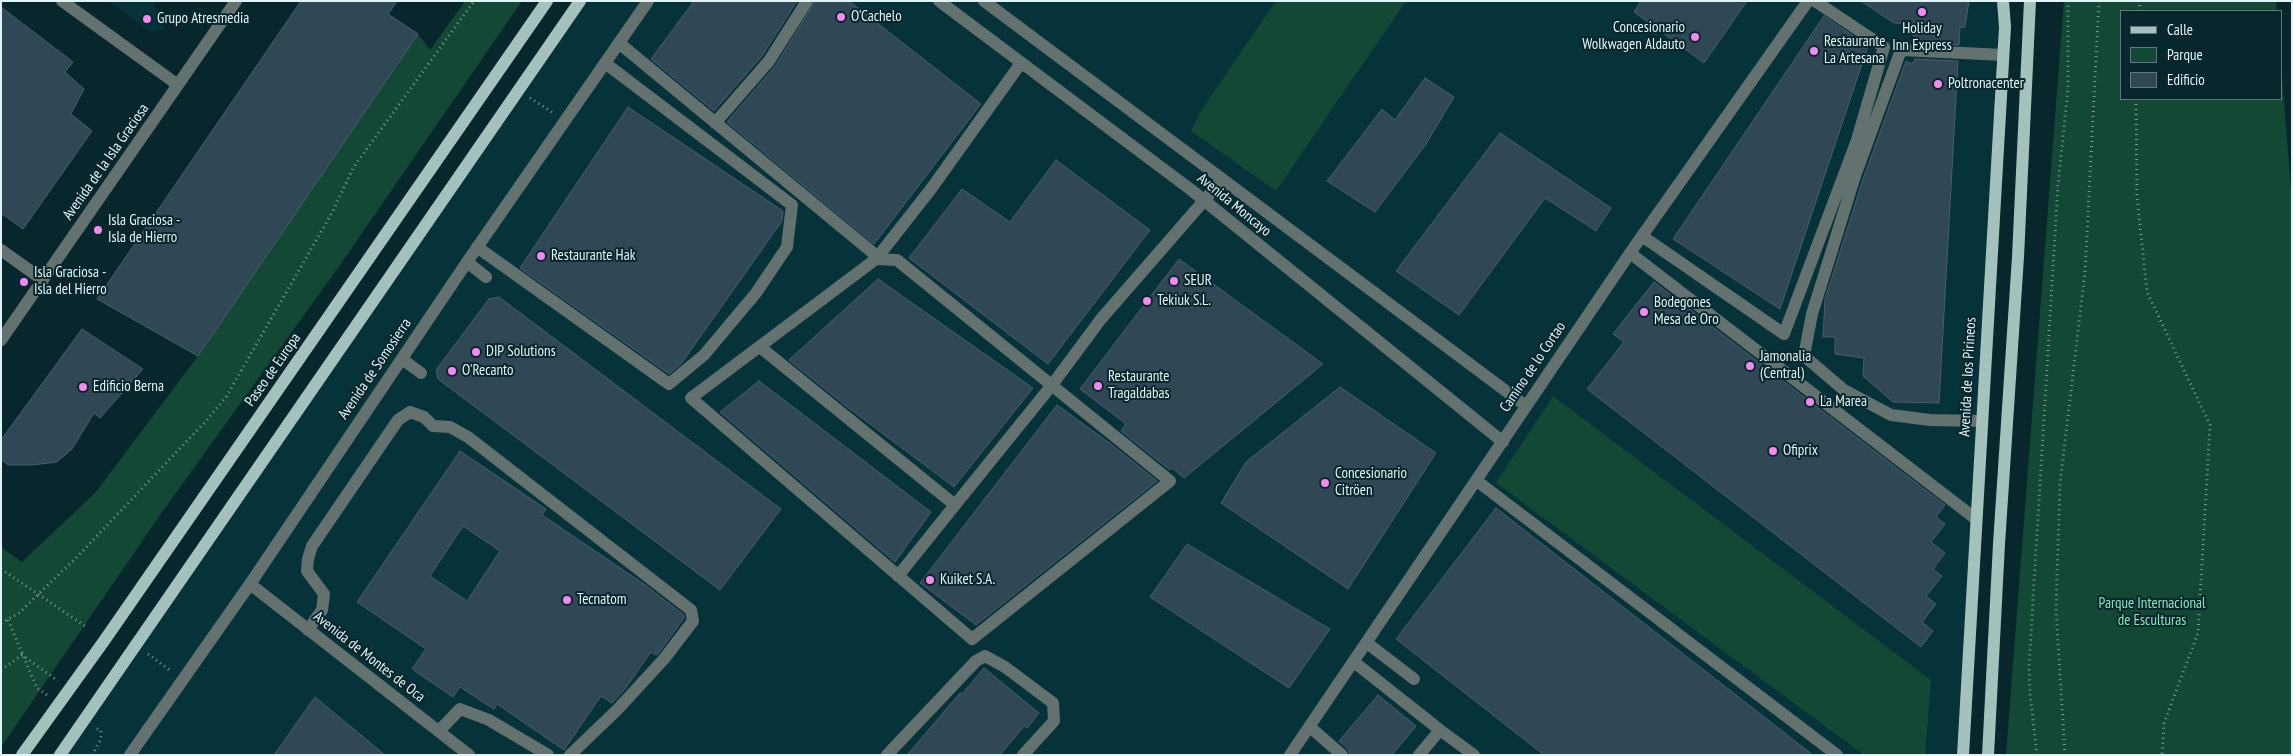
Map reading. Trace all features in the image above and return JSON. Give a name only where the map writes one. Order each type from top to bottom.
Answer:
[{"type":"main road","name":"Paseo de Europa","points":[[22,755],[342,300],[547,1]]},
{"type":"main road","points":[[60,755],[580,1]]},
{"type":"main road","name":"Avenida de los Pirineos","points":[[1963,755],[2003,55],[2004,1]]},
{"type":"main road","points":[[1988,755],[1999,544],[2018,257],[2030,1]]},
{"type":"street","points":[[62,1],[178,85]]},
{"type":"street","name":"Avenida de la Isla Graciosa","points":[[1,340],[236,1]]},
{"type":"street","name":"Avenida de Somosierra","points":[[130,755],[181,679],[250,584],[477,247],[648,1]]},
{"type":"street","points":[[715,123],[769,61],[807,1]]},
{"type":"street","name":"Avenida Moncayo","points":[[939,1],[1204,201],[1504,442]]},
{"type":"street","name":"Avenida Moncayo","points":[[984,1],[1526,406]]},
{"type":"street","name":"Camino de lo Cortao","points":[[1290,755],[1504,442],[1526,406],[1630,253],[1808,1]]},
{"type":"street","points":[[1642,236],[1784,334],[1857,140],[1884,47],[1815,1]]},
{"type":"street","points":[[619,43],[872,252],[876,259]]},
{"type":"street","points":[[1981,421],[1930,420],[1892,416],[1844,390],[1804,356],[1815,305],[1856,176],[1900,50],[2003,55]]},
{"type":"street","points":[[876,259],[898,260],[1170,481],[972,639],[691,398],[876,259],[931,189],[1021,62]]},
{"type":"street","points":[[477,247],[669,384],[704,355],[756,293],[787,248],[792,205],[605,64]]},
{"type":"street","points":[[898,576],[1052,385],[1101,319],[1222,180]]},
{"type":"street","points":[[1,250],[43,280]]},
{"type":"street","points":[[1630,253],[1976,519]]},
{"type":"street","points":[[467,262],[486,277]]},
{"type":"street","points":[[760,347],[955,505]]},
{"type":"street","points":[[402,359],[420,373]]},
{"type":"street","points":[[308,630],[322,610],[324,594],[307,571],[312,546],[398,420],[410,412],[424,417],[433,426],[450,427],[468,437],[691,610],[693,621],[664,659],[617,710],[570,755]]},
{"type":"street","points":[[1477,481],[1837,755]]},
{"type":"street","name":"Avenida de Montes de Oca","points":[[250,584],[469,755]]},
{"type":"street","points":[[1367,644],[1414,679]]},
{"type":"street","points":[[887,755],[976,661],[985,656],[1006,667],[1053,703],[1054,720],[1023,755]]},
{"type":"street","points":[[1354,662],[1474,755]]},
{"type":"street","points":[[439,731],[460,709],[489,720],[548,755]]},
{"type":"street","points":[[1310,727],[1342,755]]},
{"type":"street","points":[[1419,755],[1440,730]]},
{"type":"path","points":[[1,622],[18,613],[76,558],[226,397],[333,210],[353,168],[474,1]]},
{"type":"path","points":[[2038,755],[2030,693],[2029,666],[2058,185],[2068,90],[2068,1]]},
{"type":"path","points":[[2065,755],[2056,610],[2060,484],[2085,272],[2099,1]]},
{"type":"path","points":[[2136,100],[2137,196],[2147,292],[2210,425],[2198,633],[2164,723],[2162,755]]},
{"type":"path","points":[[1,569],[88,628]]},
{"type":"path","points":[[136,644],[181,679]]},
{"type":"path","points":[[1,670],[22,655],[69,689]]},
{"type":"shaded area","name":"Grupo Atresmedia","points":[[108,1],[158,1],[154,7],[166,30],[150,31]]},
{"type":"shaded area","points":[[580,1],[2003,1],[1963,755],[60,755]]},
{"type":"green space","points":[[465,1],[522,1],[340,265],[160,515],[1,747],[1,547],[22,562],[96,492],[198,356],[418,34],[430,50]]},
{"type":"green space","points":[[1276,1],[1406,1],[1276,191],[1191,131],[1202,109]]},
{"type":"green space","name":"Parque Internacional de Esculturas","points":[[2064,1],[2276,1],[2277,10],[2120,10],[2120,100],[2283,100],[2283,90],[2292,201],[2292,755],[2006,755]]},
{"type":"green space","points":[[1553,396],[1931,680],[1925,755],[1864,755],[1496,483]]},
{"type":"building","points":[[301,1],[397,1],[388,14],[418,34],[198,356],[97,299]]},
{"type":"building","points":[[694,1],[797,1],[762,56],[714,111],[651,59]]},
{"type":"building","points":[[815,1],[849,1],[981,104],[874,244],[727,122],[776,65]]},
{"type":"building","name":"Concesionario Wolkwagen Aldauto","points":[[1641,1],[1747,1],[1704,63],[1634,12]]},
{"type":"building","name":"Holiday Inn Express","points":[[1861,1],[1969,1],[1965,27],[1960,27],[1959,45],[1925,43],[1911,34],[1914,24],[1894,23]]},
{"type":"building","points":[[1,7],[73,62],[65,72],[84,89],[71,114],[92,131],[23,229],[1,213]]},
{"type":"building","points":[[1824,16],[1868,46],[1780,309],[1673,239]]},
{"type":"building","points":[[1915,59],[1958,61],[1939,403],[1893,402],[1863,376],[1864,358],[1835,354],[1835,337],[1823,337],[1825,299],[1863,179],[1906,61],[1912,64]]},
{"type":"building","points":[[1425,78],[1454,97],[1426,144],[1375,212],[1327,181],[1382,109],[1395,120]]},
{"type":"building","points":[[628,107],[783,211],[782,221],[681,364],[669,374],[520,268]]},
{"type":"building","points":[[1500,133],[1611,208],[1596,231],[1545,198],[1459,315],[1396,271]]},
{"type":"building","points":[[1056,160],[1150,230],[1048,364],[909,258],[962,189],[1010,222]]},
{"type":"building","points":[[1179,259],[1323,364],[1184,478],[1172,468],[1170,470],[1121,431],[1126,424],[1080,389]]},
{"type":"building","points":[[878,279],[1033,388],[954,487],[846,406],[789,360]]},
{"type":"building","name":"Ofiprix","points":[[1654,282],[1945,505],[1936,517],[1945,524],[1931,542],[1945,553],[1933,569],[1942,576],[1926,596],[1936,604],[1922,622],[1933,631],[1921,647],[1587,389],[1624,342],[1613,334]]},
{"type":"building","points":[[499,297],[781,509],[720,590],[438,379],[436,370],[489,299]]},
{"type":"building","name":"Edificio Berna","points":[[82,329],[143,369],[100,418],[94,413],[72,449],[57,462],[8,465],[1,459],[1,440]]},
{"type":"building","points":[[759,381],[931,512],[895,562],[720,412]]},
{"type":"building","name":"Concesionario Citröen","points":[[1340,387],[1436,453],[1348,589],[1221,503],[1246,462]]},
{"type":"building","points":[[1057,405],[1111,444],[1157,481],[976,625],[920,583]]},
{"type":"building","name":"Tecnatom","points":[[460,451],[546,509],[542,515],[644,584],[684,615],[684,618],[658,654],[656,655],[651,652],[625,689],[612,703],[601,696],[564,750],[497,704],[494,709],[460,687],[453,697],[412,669],[426,649],[357,602]],"holes":[[[463,526],[500,551],[467,601],[430,576]]]},
{"type":"building","points":[[1496,508],[1813,755],[1544,755],[1396,639]]},
{"type":"building","points":[[1187,544],[1330,629],[1289,688],[1150,597]]},
{"type":"building","points":[[984,668],[1039,713],[1027,728],[1024,726],[1000,755],[907,755],[960,693],[962,694]]},
{"type":"building","points":[[1378,695],[1416,726],[1392,755],[1350,755],[1348,749],[1339,741]]},
{"type":"building","points":[[315,697],[385,755],[274,755]]},
{"type":"place","name":"Holiday Inn Express","points":[[1922,12]]},
{"type":"place","name":"O'Cachelo","points":[[841,17]]},
{"type":"place","name":"Grupo Atresmedia","points":[[147,19]]},
{"type":"place","name":"Concesionario Wolkwagen Aldauto","points":[[1695,37]]},
{"type":"place","name":"Restaurante La Artesana","points":[[1814,51]]},
{"type":"place","name":"Poltronacenter","points":[[1938,84]]},
{"type":"place","name":"Isla Graciosa - Isla de Hierro","points":[[98,230]]},
{"type":"place","name":"Restaurante Hak","points":[[541,256]]},
{"type":"place","name":"SEUR","points":[[1174,281]]},
{"type":"place","name":"Isla Graciosa - Isla del Hierro","points":[[24,282]]},
{"type":"place","name":"Tekiuk S.L.","points":[[1147,301]]},
{"type":"place","name":"Bodegones Mesa de Oro","points":[[1644,312]]},
{"type":"place","name":"DIP Solutions","points":[[476,352]]},
{"type":"place","name":"Jamonalia (Central)","points":[[1750,366]]},
{"type":"place","name":"O'Recanto","points":[[452,371]]},
{"type":"place","name":"Restaurante Tragaldabas","points":[[1098,386]]},
{"type":"place","name":"Edificio Berna","points":[[83,387]]},
{"type":"place","name":"La Marea","points":[[1810,402]]},
{"type":"place","name":"Ofiprix","points":[[1773,451]]},
{"type":"place","name":"Concesionario Citröen","points":[[1325,483]]},
{"type":"place","name":"Kuiket S.A.","points":[[930,580]]},
{"type":"place","name":"Tecnatom","points":[[567,600]]}]
